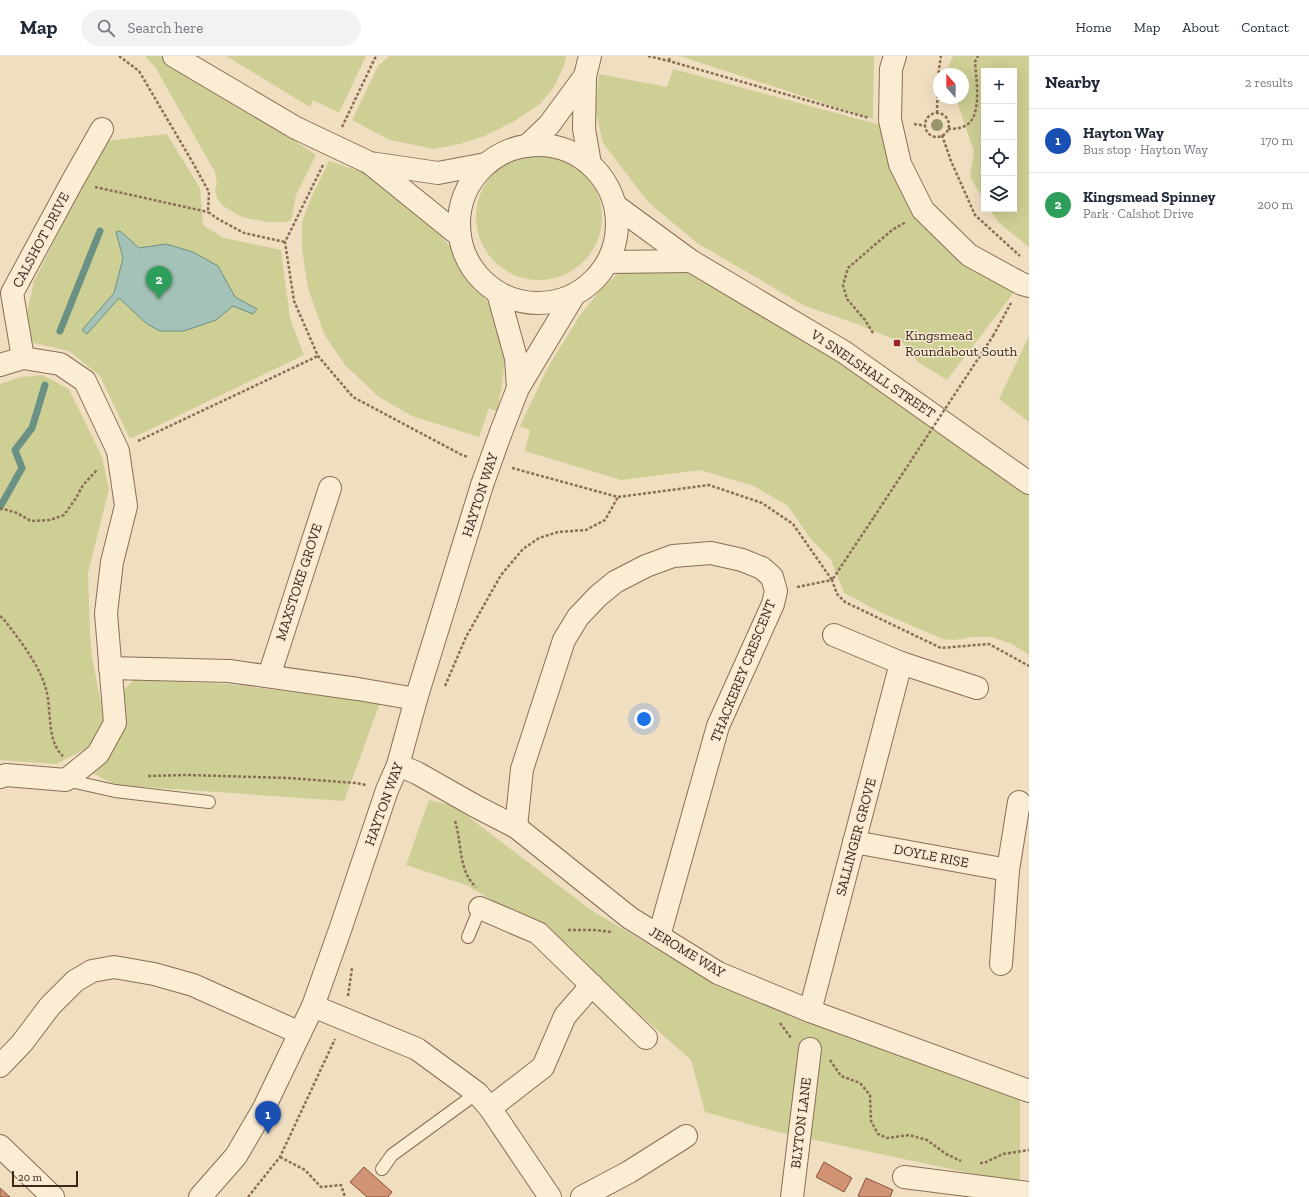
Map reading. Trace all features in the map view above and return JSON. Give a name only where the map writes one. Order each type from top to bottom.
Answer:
[{"type":"street","points":[[174,56],[296,128],[370,163],[460,236]]},
{"type":"street","points":[[895,56],[891,69],[890,120],[900,164],[923,210],[969,254],[1022,284],[1029,286]]},
{"type":"street","points":[[527,146],[549,125],[587,66]]},
{"type":"street","points":[[587,66],[584,129],[590,164]]},
{"type":"street","name":"CALSHOT DRIVE","points":[[22,358],[12,293],[102,130]]},
{"type":"street","points":[[527,146],[549,146],[571,152],[590,164],[601,176],[610,190],[616,206],[618,225],[615,244],[608,262],[599,275],[588,286],[574,295],[549,302],[523,302],[498,293],[480,278],[466,259],[460,236],[460,210],[469,185],[486,164],[505,152],[527,146]]},
{"type":"street","points":[[370,163],[438,173],[486,164]]},
{"type":"street","name":"V1 SNELSHALL STREET","points":[[616,206],[691,261],[844,352],[1029,483]]},
{"type":"street","points":[[608,262],[691,261]]},
{"type":"street","name":"HAYTON WAY","points":[[498,293],[516,358],[518,388]]},
{"type":"street","name":"HAYTON WAY","points":[[200,1197],[236,1156],[264,1108],[312,1006],[340,930],[387,790],[398,765],[416,699],[482,485],[501,432],[518,388],[574,295]]},
{"type":"street","points":[[0,366],[22,358],[60,364],[85,382],[118,451],[126,506],[112,562],[106,613],[115,723],[98,754],[74,774],[6,775],[0,777]]},
{"type":"street","name":"MAXSTOKE GROVE","points":[[269,676],[330,488]]},
{"type":"street","name":"THACKEREY CRESCENT","points":[[516,827],[522,769],[564,640],[578,617],[598,596],[616,582],[646,566],[673,556],[711,553],[742,560],[762,568],[772,577],[776,591],[773,604],[718,726],[659,936]]},
{"type":"street","points":[[834,635],[901,663],[977,688]]},
{"type":"street","name":"SALLINGER GROVE","points":[[810,1011],[901,663]]},
{"type":"street","points":[[110,668],[228,671],[358,689],[416,699]]},
{"type":"street","name":"JEROME WAY","points":[[398,765],[417,773],[516,827],[630,918],[718,973],[810,1011],[1029,1091]]},
{"type":"street","points":[[1001,964],[1008,870],[1019,802]]},
{"type":"street","name":"DOYLE RISE","points":[[854,842],[1008,870]]},
{"type":"street","points":[[480,900],[538,933],[646,1038]]},
{"type":"street","points":[[0,1066],[22,1042],[50,1006],[74,981],[92,970],[114,967],[154,974],[192,984],[300,1033]]},
{"type":"street","points":[[483,1101],[543,1067],[564,1016],[592,985]]},
{"type":"street","points":[[312,1006],[417,1049],[483,1101],[550,1197]]},
{"type":"street","name":"BLYTON LANE","points":[[792,1197],[810,1049]]},
{"type":"street","points":[[582,1197],[629,1172],[686,1136]]},
{"type":"street","points":[[3,1154],[53,1197]]},
{"type":"street","points":[[904,1177],[1029,1193]]},
{"type":"lane","points":[[74,774],[115,791],[209,802]]},
{"type":"lane","points":[[468,937],[480,900]]},
{"type":"lane","points":[[382,1169],[392,1155],[483,1101]]},
{"type":"path","points":[[118,56],[139,71],[193,163],[209,192],[208,212]]},
{"type":"path","points":[[341,129],[375,58],[378,56]]},
{"type":"path","points":[[648,56],[873,119],[890,120],[926,126]]},
{"type":"path","points":[[669,61],[670,56]]},
{"type":"path","points":[[937,113],[940,56]]},
{"type":"path","points":[[948,129],[960,128],[971,121],[978,102],[975,62],[978,56]]},
{"type":"path","points":[[937,113],[941,113],[949,122],[948,129],[942,136],[932,135],[926,129],[930,115],[937,113]]},
{"type":"path","points":[[942,136],[951,161],[975,215],[1024,259]]},
{"type":"path","points":[[323,164],[285,242],[294,301],[318,356],[353,397],[462,455],[469,457]]},
{"type":"path","points":[[72,182],[208,212],[218,219],[244,232],[285,242]]},
{"type":"path","points":[[873,333],[865,320],[846,299],[843,285],[848,268],[892,230],[923,210]]},
{"type":"path","points":[[776,591],[832,580],[993,336]]},
{"type":"path","points":[[1,509],[17,513],[31,521],[50,520],[64,515],[83,485],[118,451],[318,356]]},
{"type":"path","points":[[506,467],[618,497],[709,485],[762,503],[793,524],[832,580],[838,594],[845,602],[941,648],[989,644],[1029,666]]},
{"type":"path","points":[[442,692],[466,637],[501,575],[523,549],[539,538],[558,532],[586,530],[605,520],[618,497]]},
{"type":"path","points":[[0,616],[29,651],[46,688],[52,739],[59,752],[71,763],[74,774]]},
{"type":"path","points":[[145,777],[188,775],[288,778],[356,783],[387,790]]},
{"type":"path","points":[[449,818],[456,821],[460,852],[469,881],[480,900]]},
{"type":"path","points":[[564,930],[595,930],[614,932]]},
{"type":"path","points":[[248,1197],[280,1157],[345,1019],[353,960]]},
{"type":"path","points":[[777,1018],[795,1043],[810,1049],[820,1050],[833,1063],[841,1076],[860,1083],[870,1095],[871,1121],[878,1134],[887,1138],[909,1135],[927,1140],[946,1154],[965,1162]]},
{"type":"path","points":[[978,1163],[984,1163],[1003,1154],[1029,1150]]},
{"type":"path","points":[[280,1157],[305,1170],[321,1187],[341,1185],[345,1197]]},
{"type":"green space","points":[[145,56],[169,56],[316,155],[296,195],[290,221],[266,222],[242,217],[223,206],[217,198],[215,190],[217,184],[215,172],[155,67]]},
{"type":"green space","points":[[226,56],[366,56],[339,113],[313,100],[310,107]]},
{"type":"green space","points":[[389,56],[566,56],[564,65],[554,87],[540,104],[513,122],[485,136],[460,144],[434,149],[390,140],[352,120],[378,66]]},
{"type":"green space","points":[[680,56],[874,56],[873,119],[689,59]]},
{"type":"green space","points":[[953,56],[1029,56],[1029,247],[998,222],[992,212],[1017,212],[1017,68],[981,68],[981,195],[970,177],[974,152],[958,104],[969,104],[969,68],[948,68]]},
{"type":"green space","points":[[673,69],[884,126],[903,182],[1015,291],[947,380],[918,362],[903,343],[857,324],[805,306],[697,243],[648,202],[603,143],[595,108],[599,74],[667,87]]},
{"type":"green space","points":[[167,134],[200,188],[203,225],[224,238],[281,250],[290,318],[304,355],[130,439],[100,376],[69,351],[29,342],[26,318],[34,281],[105,141]]},
{"type":"green space","points":[[539,154],[563,159],[574,165],[587,177],[597,193],[602,217],[597,241],[591,252],[579,265],[563,275],[539,280],[515,275],[504,269],[491,257],[481,241],[476,217],[481,193],[487,182],[499,169],[515,159]]},
{"type":"green space","points":[[329,161],[356,170],[361,163],[426,217],[460,259],[490,306],[506,349],[497,412],[489,408],[479,437],[412,416],[379,397],[345,365],[324,334],[308,288],[302,249],[302,222],[311,198]]},
{"type":"green space","points":[[671,267],[721,288],[766,314],[956,436],[998,476],[1017,489],[1029,494],[1029,655],[1012,644],[992,637],[973,637],[954,640],[943,639],[882,613],[844,593],[831,560],[810,538],[788,506],[754,486],[700,470],[621,480],[525,451],[530,430],[520,426],[549,365],[581,314],[602,288],[620,272]]},
{"type":"green space","points":[[1029,336],[1029,422],[999,399]]},
{"type":"green space","points":[[42,375],[69,389],[102,457],[109,489],[88,573],[92,656],[104,721],[90,747],[56,764],[0,760],[0,384],[22,377]]},
{"type":"green space","points":[[134,680],[227,684],[380,703],[344,801],[116,785],[82,768],[98,754],[113,700]]},
{"type":"green space","points":[[429,800],[454,806],[591,910],[683,965],[841,1034],[1020,1096],[1020,1184],[778,1132],[705,1112],[691,1060],[546,931],[466,885],[406,865]]},
{"type":"water","points":[[120,231],[139,248],[166,244],[193,252],[218,266],[235,297],[257,309],[253,314],[233,306],[216,320],[184,331],[160,331],[147,324],[119,298],[87,334],[82,330],[114,293],[123,258],[116,232]]},
{"type":"building","points":[[824,1162],[852,1178],[844,1192],[816,1177]]},
{"type":"building","points":[[364,1167],[392,1192],[388,1197],[367,1197],[350,1182]]},
{"type":"building","points":[[866,1178],[893,1190],[890,1197],[858,1196]]},
{"type":"building","points":[[0,1188],[10,1197],[0,1197]]},
{"type":"waterway","points":[[60,331],[100,231]]},
{"type":"waterway","points":[[0,507],[22,468],[15,450],[32,428],[45,385]]},
{"type":"place","name":"Kingsmead Spinney","points":[[159,299]]},
{"type":"place","name":"Kingsmead Roundabout South","points":[[897,343]]},
{"type":"place","name":"Hayton Way","points":[[268,1134]]}]
